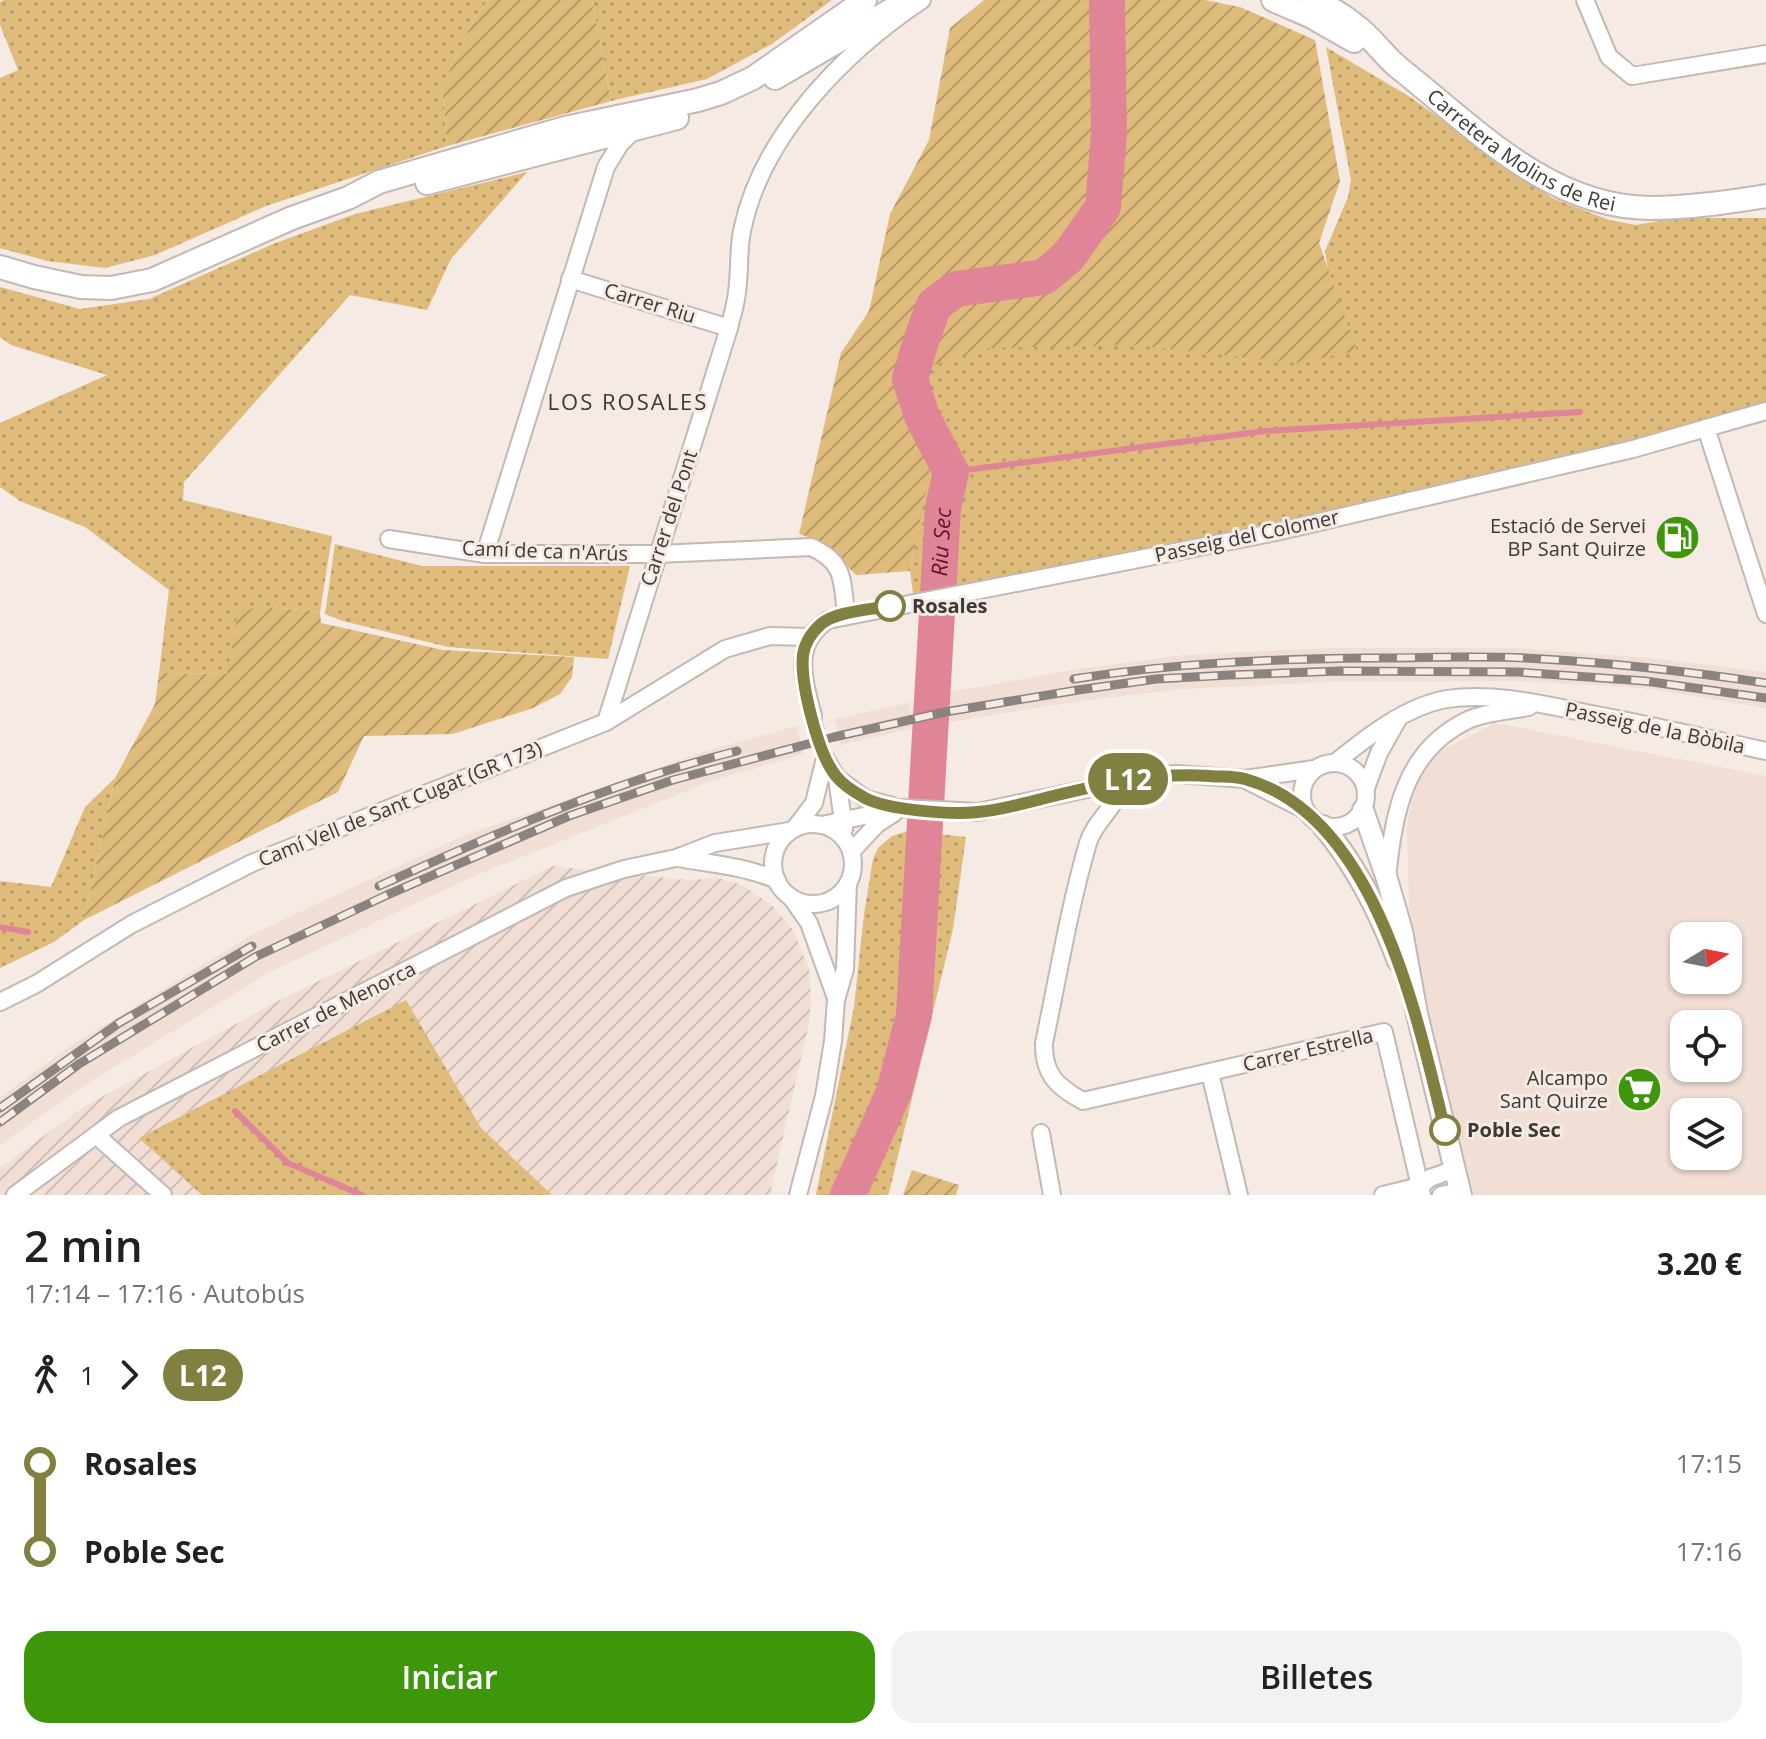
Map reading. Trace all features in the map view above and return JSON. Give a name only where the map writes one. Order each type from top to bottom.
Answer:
[{"type":"main road","points":[[348,198],[381,194],[697,113],[741,95],[813,57],[908,0]]},
{"type":"main road","name":"Carretera Molins de Rei","points":[[1273,0],[1316,5],[1518,162],[1591,200],[1651,208],[1766,196]]},
{"type":"main road","points":[[0,267],[66,285],[122,286],[152,280],[292,218],[348,198],[379,182],[601,119],[721,93],[753,78],[860,2]]},
{"type":"street","name":"Carrer del Pont","points":[[606,722],[729,328],[737,296],[742,231],[764,171],[796,114],[873,35],[922,0]]},
{"type":"street","points":[[1585,0],[1609,57],[1632,76],[1766,54]]},
{"type":"street","points":[[485,554],[606,167],[633,130]]},
{"type":"street","points":[[526,139],[567,138],[586,143],[606,167]]},
{"type":"street","name":"Carrer Riu","points":[[570,279],[729,328]]},
{"type":"street","name":"Passeig del Colomer","points":[[809,637],[828,620],[846,615],[1276,532],[1633,449],[1766,411]]},
{"type":"street","points":[[1706,428],[1766,614]]},
{"type":"street","name":"Camí de ca n'Arús","points":[[389,539],[485,554],[658,554],[811,547],[828,555],[837,565],[846,615]]},
{"type":"street","name":"Camí Vell de Sant Cugat (GR 173)","points":[[0,1002],[36,984],[132,924],[252,863],[606,722],[725,649],[770,636],[809,637]]},
{"type":"street","points":[[809,637],[803,656],[813,716]]},
{"type":"street","name":"Passeig de la Bòbila","points":[[1336,762],[1366,738],[1422,707],[1448,699],[1499,699],[1544,704],[1766,751]]},
{"type":"street","name":"Passeig de la Bòbila","points":[[1387,879],[1402,792],[1421,756],[1468,720],[1544,704]]},
{"type":"street","points":[[1398,720],[1379,753],[1366,788],[1363,810],[1402,931],[1417,1014],[1455,1169],[1454,1194]]},
{"type":"street","points":[[791,897],[816,904],[829,901],[840,893],[852,873],[837,778],[825,758],[814,803],[775,855],[774,868],[777,880],[809,923],[836,1000]]},
{"type":"street","points":[[837,778],[866,799],[905,809],[978,812],[1123,779],[1177,774],[1245,779],[1314,769],[1324,763],[1336,762],[1347,765],[1359,774],[1366,788]]},
{"type":"street","points":[[1305,810],[1302,788],[1314,769]]},
{"type":"street","points":[[1123,779],[1122,790],[1096,825],[1087,847],[1044,1043],[1047,1071],[1065,1092],[1083,1101],[1210,1073],[1239,1195]]},
{"type":"street","points":[[1245,779],[1305,810],[1342,849],[1387,932],[1417,1014]]},
{"type":"street","points":[[792,830],[808,824],[822,825],[905,809]]},
{"type":"street","points":[[848,846],[877,824],[905,809]]},
{"type":"street","points":[[1323,826],[1344,825],[1363,810]]},
{"type":"street","points":[[822,825],[839,833],[848,846]]},
{"type":"street","name":"Carrer de Menorca","points":[[15,1195],[119,1118],[566,888],[624,869],[676,858],[715,843],[792,830]]},
{"type":"street","name":"Carrer de Menorca","points":[[676,858],[753,869],[777,880]]},
{"type":"street","points":[[798,1195],[824,1096],[836,1000],[845,969],[848,883]]},
{"type":"street","name":"Carrer Estrella","points":[[1210,1073],[1384,1032],[1425,1192]]},
{"type":"street","points":[[1041,1133],[1052,1195]]},
{"type":"street","points":[[96,1135],[163,1195]]},
{"type":"street","points":[[1383,1195],[1425,1192],[1430,1178],[1455,1169]]},
{"type":"shaded area","points":[[488,0],[475,17],[442,86],[447,146],[266,206],[155,255],[105,268],[47,261],[0,248],[0,78],[18,70],[0,25],[0,2]]},
{"type":"shaded area","points":[[488,0],[592,0],[611,101],[447,146],[442,86],[475,17]]},
{"type":"shaded area","points":[[592,0],[832,0],[772,44],[707,79],[611,101]]},
{"type":"shaded area","points":[[984,0],[1205,0],[1240,7],[1315,40],[1340,181],[1319,243],[1357,351],[1295,363],[1133,345],[988,348],[924,368],[918,444],[930,468],[910,571],[856,575],[827,545],[799,534],[841,353],[869,311],[890,214],[929,140],[950,28]]},
{"type":"shaded area","points":[[1326,47],[1410,97],[1552,198],[1609,220],[1636,225],[1677,218],[1766,218],[1766,402],[1706,428],[1633,449],[914,601],[910,571],[918,526],[898,360],[1332,293],[1325,251],[1348,197],[1351,180]]},
{"type":"shaded area","points":[[527,172],[451,259],[427,310],[350,295],[184,482],[183,500],[332,536],[320,612],[259,606],[227,674],[159,673],[169,590],[85,527],[20,501],[0,487],[0,423],[107,375],[11,345],[0,337],[0,287],[80,309],[149,299],[273,244],[355,214]]},
{"type":"shaded area","points":[[335,544],[422,566],[630,566],[608,659],[448,647],[325,614]]},
{"type":"shaded area","points":[[259,606],[320,612],[321,623],[443,650],[574,657],[572,677],[560,694],[533,708],[453,734],[364,736],[338,792],[84,920],[115,778],[155,704],[159,673],[227,674],[238,613]]},
{"type":"shaded area","points":[[1328,648],[1515,648],[1650,658],[1766,672],[1766,708],[1643,688],[1513,681],[1328,682],[1184,689],[1080,701],[949,722],[944,693],[1079,669],[1183,655]]},
{"type":"shaded area","points":[[909,703],[914,728],[840,745],[835,719]]},
{"type":"shaded area","points":[[1495,723],[1766,776],[1766,1195],[1471,1195],[1410,937],[1407,829],[1412,800],[1422,772],[1439,752]]},
{"type":"shaded area","points":[[797,726],[803,754],[709,782],[474,876],[270,972],[85,1085],[0,1145],[0,1097],[75,1043],[257,932],[463,836],[703,752]]},
{"type":"shaded area","points":[[115,778],[84,920],[54,942],[0,968],[0,881],[51,887],[85,807]]},
{"type":"shaded area","points":[[908,831],[966,837],[953,929],[889,1193],[816,1195],[854,1007],[873,859],[878,848],[892,836]]},
{"type":"shaded area","points":[[553,866],[687,880],[718,878],[742,885],[773,906],[793,930],[809,969],[809,1023],[770,1195],[0,1195],[0,1168],[82,1108],[274,1003]]},
{"type":"shaded area","points":[[406,1000],[481,1128],[552,1195],[202,1195],[139,1138]]},
{"type":"shaded area","points":[[912,1170],[959,1185],[956,1195],[903,1195]]},
{"type":"waterway","name":"Riu Sec","points":[[848,1195],[894,1092],[914,1015],[943,508],[951,472],[922,416],[910,379],[934,305],[956,289],[1044,277],[1068,257],[1103,207],[1109,133],[1107,0]]},
{"type":"waterway","points":[[951,472],[1265,431],[1580,412]]},
{"type":"waterway","points":[[0,927],[28,932]]},
{"type":"waterway","points":[[235,1111],[288,1163],[362,1195]]},
{"type":"tunnel","points":[[813,716],[825,758]]},
{"type":"railway","points":[[1074,679],[1222,663],[1478,657],[1598,663],[1766,683]]},
{"type":"railway","points":[[0,1122],[79,1064],[255,957],[387,895],[569,816],[673,780],[834,737],[945,712],[1078,690],[1156,679],[1230,675],[1340,671],[1518,672],[1645,681],[1766,698]]},
{"type":"railway","points":[[379,886],[600,793],[737,751]]},
{"type":"railway","points":[[0,1108],[119,1023],[252,946]]},
{"type":"bus line","name":"L12","points":[[890,606],[828,620],[806,641],[803,656],[810,701],[825,758],[837,778],[866,799],[901,808],[959,813],[1029,803],[1123,779],[1177,774],[1245,779],[1283,796],[1323,826],[1342,849],[1387,932],[1417,1014],[1445,1130]]},
{"type":"place","name":"Estació de Servei BP Sant Quirze","points":[[1677,538]]},
{"type":"place","name":"Rosales","points":[[890,606]]},
{"type":"place","name":"Alcampo Sant Quirze","points":[[1639,1090]]},
{"type":"place","name":"Poble Sec","points":[[1445,1130]]},
{"type":"district","name":"LOS ROSALES","points":[[628,402]]}]
